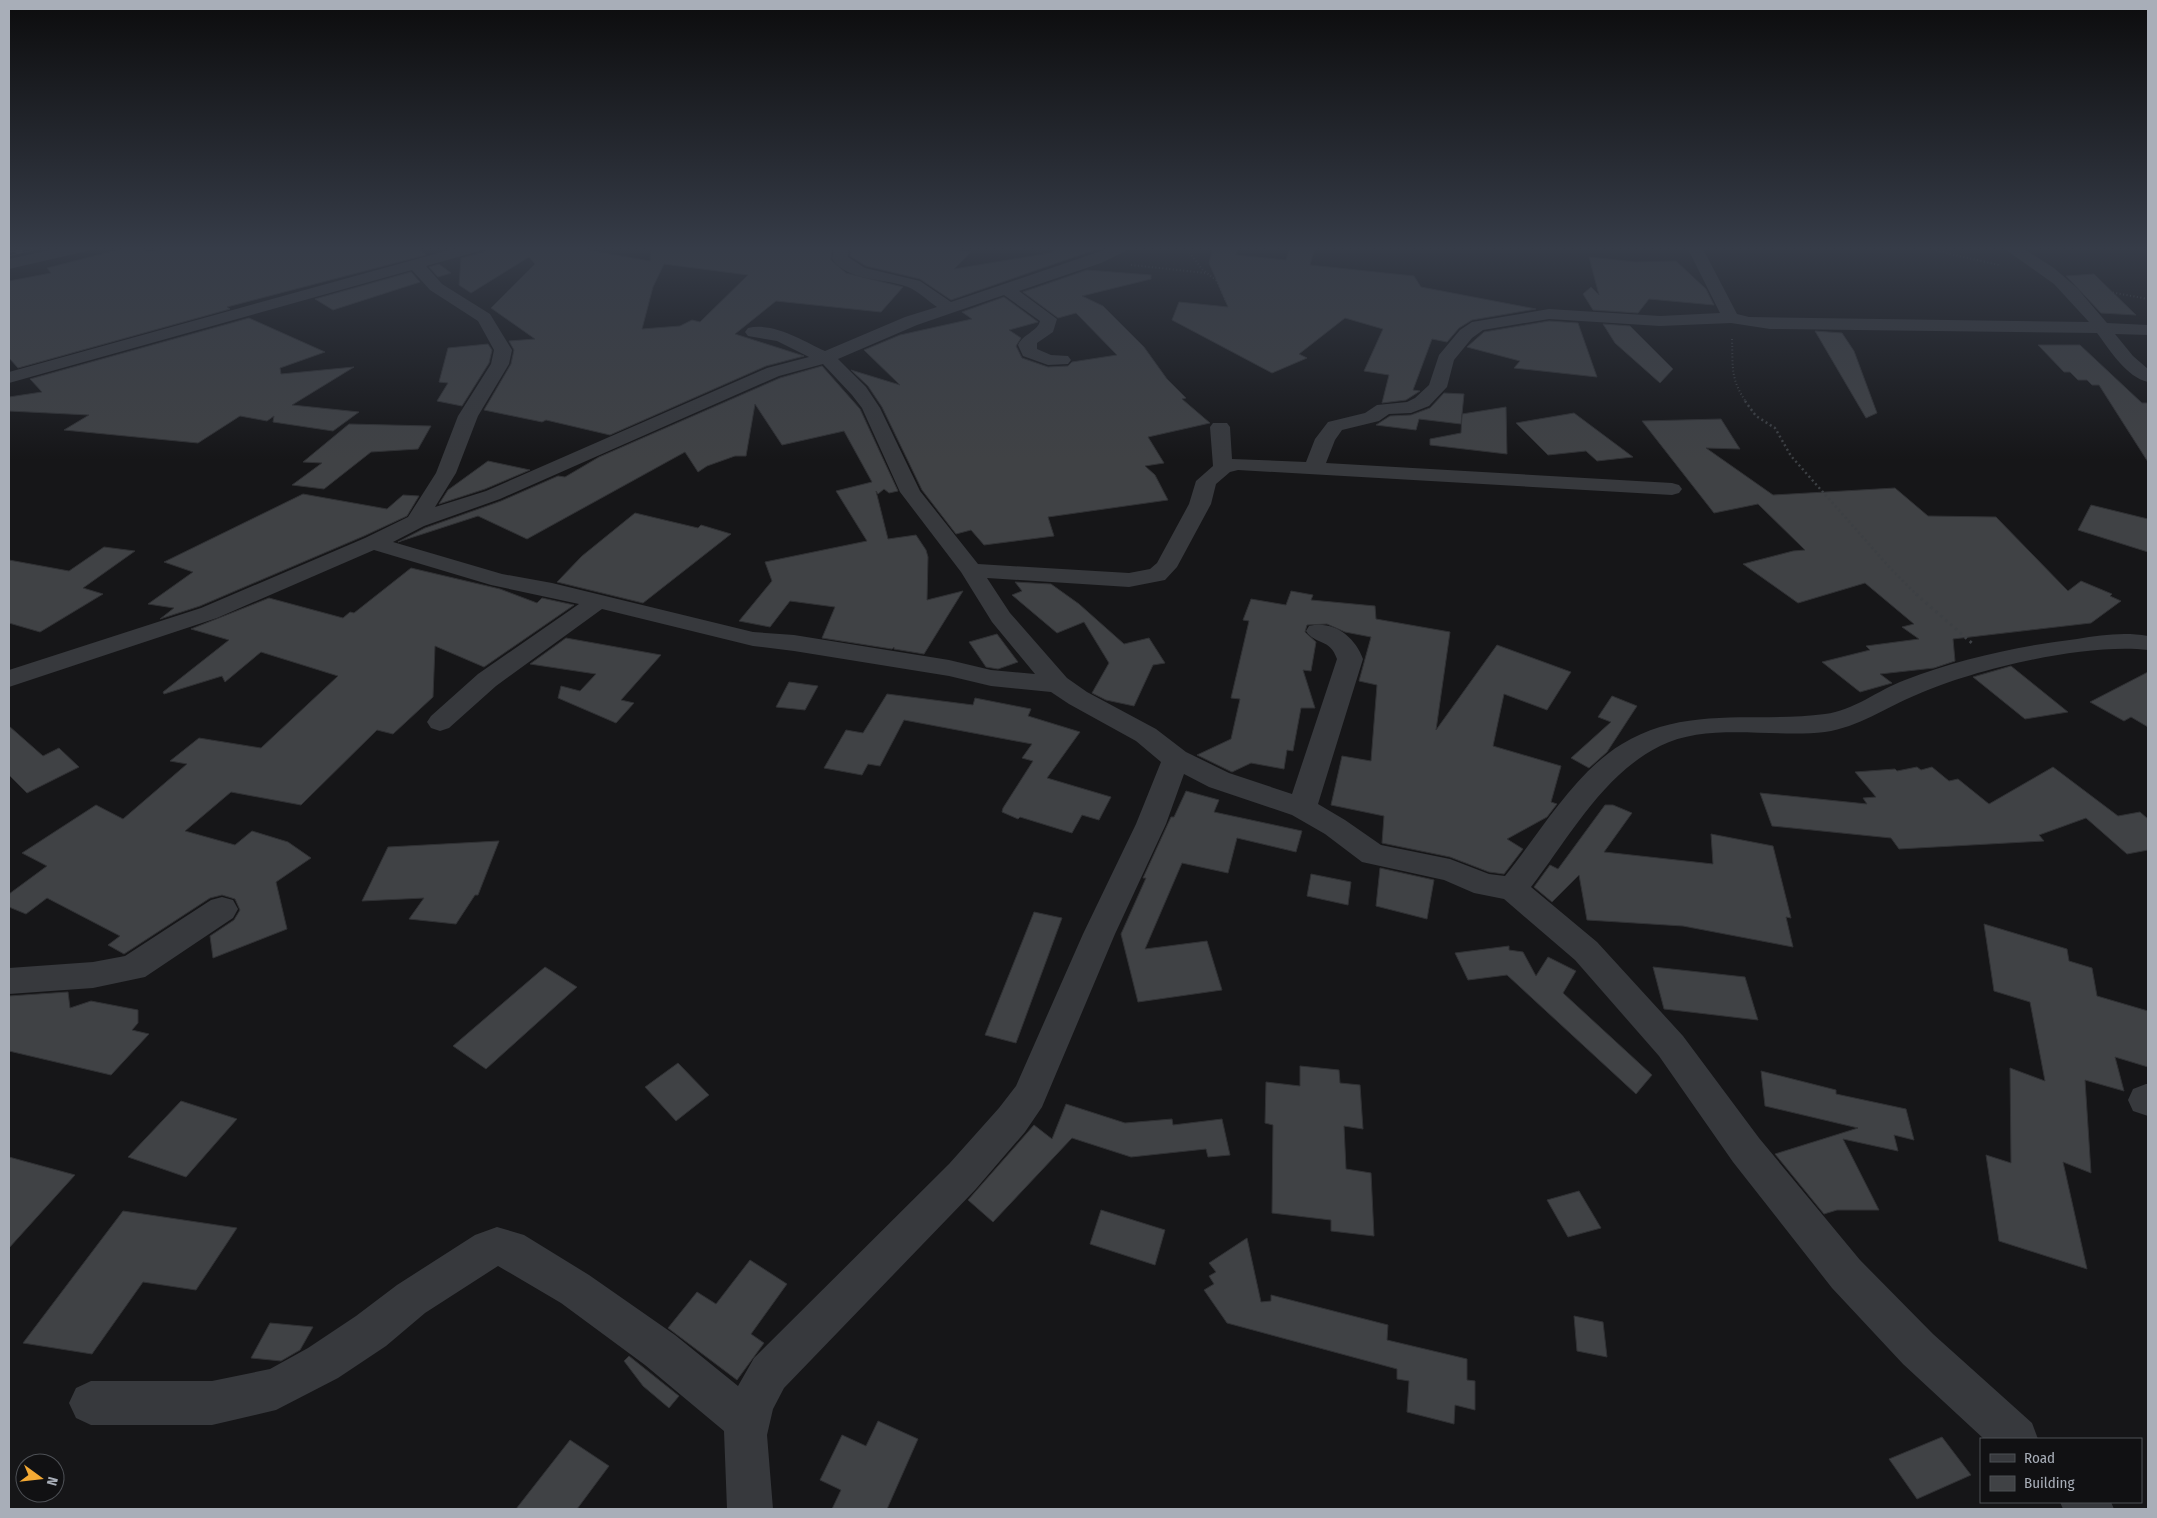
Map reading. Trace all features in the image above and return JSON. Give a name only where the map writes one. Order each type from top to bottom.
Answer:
[{"type":"street","points":[[9,378],[226,318]]},
{"type":"street","points":[[416,521],[446,473],[468,416],[500,364],[503,350],[498,337],[484,318]]},
{"type":"street","points":[[9,679],[209,614],[373,543],[416,521],[508,488],[773,372],[825,358],[918,318]]},
{"type":"street","points":[[1047,318],[1049,319],[1047,328],[1030,340],[1027,345],[1029,352],[1048,360],[1062,360]]},
{"type":"street","points":[[1314,467],[1326,439],[1336,426],[1372,417],[1384,409],[1411,407],[1422,402],[1438,387],[1445,359],[1466,334],[1478,326],[1526,318]]},
{"type":"street","points":[[1610,318],[1660,321],[1732,318],[1749,322],[1795,325],[2102,327],[2148,330]]},
{"type":"street","points":[[2094,318],[2102,327],[2112,344],[2133,366],[2148,377]]},
{"type":"street","points":[[754,332],[782,337],[825,358],[859,391],[871,408],[910,492],[971,570],[1000,617],[1058,684],[1078,698],[1146,735],[1176,759],[1219,780],[1302,808],[1335,827],[1373,854],[1450,870],[1484,885],[1512,889],[1586,951],[1671,1046],[1746,1150],[1846,1274],[1918,1350],[2015,1438]]},
{"type":"street","points":[[1220,427],[1223,468]]},
{"type":"street","points":[[971,570],[1129,580],[1157,575],[1166,567],[1200,504],[1206,481],[1223,468],[1238,464],[1672,489]]},
{"type":"street","points":[[373,543],[482,575],[753,639],[794,642],[949,668],[991,678],[1058,684]]},
{"type":"street","points":[[440,722],[486,680],[597,602]]},
{"type":"street","points":[[1302,808],[1350,659],[1346,647],[1337,638],[1318,630]]},
{"type":"street","points":[[1512,889],[1590,788],[1629,751],[1652,738],[1674,732],[1712,726],[1781,726],[1828,723],[1854,716],[1915,685],[1994,661],[2053,648],[2128,639],[2148,643]]},
{"type":"street","points":[[750,1509],[746,1435],[753,1402],[768,1373],[962,1177],[1012,1120],[1029,1096],[1100,934],[1151,824],[1176,759]]},
{"type":"street","points":[[9,981],[93,974],[133,968],[222,909]]},
{"type":"street","points":[[91,1402],[212,1403],[276,1389],[323,1363],[371,1331],[411,1299],[497,1246],[510,1249],[575,1289],[660,1350],[748,1422]]},
{"type":"path","points":[[1732,318],[1733,378],[1735,386],[1749,407],[1756,416],[1775,428],[1783,444],[1802,469],[1904,582],[1924,602],[1994,661]]},
{"type":"building","points":[[9,318],[198,318],[18,368],[9,358]]},
{"type":"building","points":[[249,318],[325,352],[280,368],[281,374],[354,367],[292,405],[359,412],[333,431],[273,422],[274,416],[267,421],[240,416],[198,443],[64,430],[89,415],[9,411],[9,397],[42,392],[30,379]]},
{"type":"building","points":[[505,318],[645,318],[642,329],[680,326],[692,320],[700,322],[704,318],[755,318],[735,334],[804,356],[766,366],[610,435],[546,420],[542,422],[484,410],[511,364],[514,350],[509,341],[535,339]]},
{"type":"building","points":[[970,318],[1032,318],[1038,322],[1009,330],[1021,338],[1016,346],[1022,358],[1048,367],[1068,366],[1072,362],[1117,355],[1081,318],[1115,318],[1144,347],[1167,379],[1186,398],[1182,399],[1210,423],[1148,437],[1164,463],[1145,466],[1155,475],[1168,500],[1048,517],[1054,536],[984,545],[971,530],[956,534],[922,490],[882,407],[868,386],[851,370],[900,385],[864,350],[900,335],[972,319]]},
{"type":"building","points":[[1173,318],[1485,318],[1472,320],[1459,328],[1447,342],[1432,339],[1413,390],[1420,391],[1406,400],[1382,403],[1389,375],[1364,371],[1383,329],[1345,318],[1299,354],[1307,358],[1272,373],[1172,320]]},
{"type":"building","points":[[1549,321],[1578,323],[1597,377],[1514,368],[1520,361],[1467,347],[1484,332]]},
{"type":"building","points":[[1603,324],[1630,326],[1673,369],[1660,383],[1615,343]]},
{"type":"building","points":[[1815,331],[1842,333],[1854,351],[1877,413],[1866,418]]},
{"type":"building","points":[[488,344],[492,350],[489,363],[462,406],[437,401],[448,383],[439,382],[448,348]]},
{"type":"building","points":[[2038,345],[2080,345],[2142,403],[2148,403],[2148,462],[2099,385],[2092,385],[2087,380],[2078,380],[2070,372],[2064,372]]},
{"type":"building","points":[[822,366],[860,409],[898,491],[889,493],[884,489],[878,494],[876,491],[888,539],[916,535],[926,550],[928,557],[927,600],[963,591],[924,654],[894,649],[894,647],[892,649],[822,638],[835,607],[790,601],[770,627],[739,621],[772,581],[765,562],[867,541],[836,491],[872,482],[844,431],[782,445],[755,404],[746,456],[735,456],[707,466],[698,472],[685,452],[527,539],[478,516],[398,542],[425,528],[501,501],[558,476],[565,477],[599,457],[780,378]]},
{"type":"building","points":[[1444,393],[1464,394],[1461,424],[1419,419],[1416,430],[1376,425],[1390,416],[1411,415],[1430,408]]},
{"type":"building","points":[[1506,407],[1507,454],[1430,445],[1430,439],[1461,433],[1462,414]]},
{"type":"building","points":[[1574,413],[1633,457],[1597,461],[1586,451],[1548,455],[1516,423]]},
{"type":"building","points":[[1721,419],[1740,449],[1706,448],[1773,495],[1895,488],[1928,516],[1996,517],[2068,591],[2081,581],[2112,594],[2110,596],[2121,601],[2091,623],[1953,639],[1955,661],[1934,668],[1880,674],[1892,683],[1860,692],[1822,662],[1870,650],[1866,646],[1919,639],[1902,627],[1914,624],[1865,583],[1798,603],[1743,564],[1793,551],[1805,550],[1758,504],[1714,513],[1642,421]]},
{"type":"building","points":[[349,424],[431,426],[418,449],[371,452],[324,489],[292,485],[322,463],[303,462]]},
{"type":"building","points":[[488,461],[530,470],[485,489],[439,504],[448,490]]},
{"type":"building","points":[[303,494],[387,509],[403,495],[419,496],[407,516],[200,606],[160,619],[174,608],[148,604],[193,572],[164,562]]},
{"type":"building","points":[[2091,505],[2148,519],[2148,552],[2078,530]]},
{"type":"building","points":[[635,513],[698,528],[701,525],[731,534],[643,603],[557,582],[582,556]]},
{"type":"building","points":[[104,547],[135,551],[83,588],[103,594],[40,632],[9,623],[9,560],[69,571]]},
{"type":"building","points":[[411,568],[500,589],[537,603],[542,598],[574,605],[484,667],[435,646],[433,697],[393,734],[377,730],[301,805],[231,792],[185,831],[235,845],[252,831],[288,842],[311,858],[276,882],[287,929],[213,958],[210,936],[234,920],[240,910],[235,899],[222,895],[210,898],[124,954],[108,945],[120,936],[47,898],[26,914],[9,907],[9,894],[47,866],[22,853],[96,805],[123,819],[187,764],[170,761],[199,738],[261,748],[338,676],[261,652],[225,682],[222,676],[164,694],[163,692],[229,640],[191,629],[269,598],[343,618],[350,612],[354,613]]},
{"type":"building","points":[[1015,582],[1051,584],[1079,604],[1124,644],[1149,638],[1165,663],[1153,665],[1134,706],[1106,700],[1092,693],[1109,663],[1084,622],[1057,633],[1012,595],[1022,591]]},
{"type":"building","points":[[1291,591],[1313,595],[1311,600],[1375,606],[1376,619],[1450,632],[1436,730],[1497,645],[1571,672],[1547,710],[1504,694],[1493,746],[1561,766],[1551,802],[1557,804],[1547,817],[1507,839],[1523,849],[1504,874],[1489,872],[1450,857],[1382,843],[1384,816],[1331,805],[1342,756],[1371,761],[1377,685],[1359,681],[1371,637],[1345,632],[1327,624],[1307,625],[1305,632],[1316,642],[1311,671],[1303,670],[1315,708],[1301,708],[1293,751],[1287,750],[1284,769],[1251,763],[1232,772],[1197,755],[1231,739],[1240,699],[1231,698],[1249,621],[1243,620],[1251,599],[1286,605]]},
{"type":"building","points":[[997,634],[1018,662],[998,669],[986,667],[969,642]]},
{"type":"building","points":[[566,638],[661,655],[621,700],[634,703],[616,723],[558,698],[561,686],[580,691],[596,674],[530,664]]},
{"type":"building","points":[[2011,666],[2068,712],[2025,719],[1973,677]]},
{"type":"building","points":[[2148,672],[2148,727],[2131,717],[2124,721],[2090,702]]},
{"type":"building","points":[[789,682],[818,686],[805,710],[776,707]]},
{"type":"building","points":[[887,694],[973,705],[975,698],[1031,709],[1028,716],[1080,732],[1047,778],[1111,797],[1099,820],[1082,815],[1072,833],[1020,817],[1018,819],[1002,812],[1033,761],[1022,758],[1032,744],[904,720],[880,766],[868,764],[862,775],[824,768],[846,730],[863,733]]},
{"type":"building","points":[[1612,696],[1637,706],[1607,752],[1589,768],[1571,758],[1611,722],[1598,717]]},
{"type":"building","points":[[9,726],[43,756],[59,748],[79,767],[27,793],[9,775]]},
{"type":"building","points":[[1917,767],[1921,770],[1932,767],[1949,781],[1958,779],[1989,804],[2053,767],[2118,816],[2140,812],[2148,819],[2148,850],[2127,854],[2086,818],[2039,835],[2044,841],[1899,849],[1891,838],[1772,826],[1760,793],[1867,804],[1863,798],[1876,797],[1855,772],[1895,769],[1897,771]]},
{"type":"building","points":[[1186,791],[1219,800],[1214,812],[1302,831],[1296,852],[1237,838],[1228,873],[1182,863],[1145,949],[1207,941],[1222,990],[1138,1002],[1121,934],[1146,878],[1143,878],[1171,817],[1174,817]]},
{"type":"building","points":[[1605,805],[1613,805],[1632,813],[1604,852],[1713,864],[1711,834],[1773,846],[1791,918],[1786,917],[1793,947],[1683,926],[1587,920],[1579,875],[1552,902],[1534,887],[1550,865],[1558,869]]},
{"type":"building","points":[[499,841],[478,895],[475,895],[456,924],[409,919],[424,898],[362,901],[388,847]]},
{"type":"building","points":[[1380,868],[1434,880],[1427,919],[1376,906]]},
{"type":"building","points":[[1311,874],[1351,882],[1348,905],[1307,896]]},
{"type":"building","points":[[1034,912],[1062,918],[1016,1043],[985,1035]]},
{"type":"building","points":[[1984,924],[2067,949],[2069,961],[2092,968],[2097,996],[2148,1011],[2148,1067],[2115,1057],[2124,1091],[2085,1080],[2091,1173],[2063,1162],[2087,1269],[1999,1241],[1986,1155],[2011,1163],[2010,1068],[2045,1081],[2030,1002],[1994,991]]},
{"type":"building","points":[[1509,946],[1509,950],[1523,952],[1536,976],[1548,957],[1576,971],[1563,993],[1652,1075],[1636,1094],[1507,975],[1468,980],[1455,953]]},
{"type":"building","points":[[545,967],[577,987],[486,1069],[453,1046]]},
{"type":"building","points":[[1653,967],[1745,977],[1758,1020],[1664,1009]]},
{"type":"building","points":[[68,992],[70,1008],[91,1001],[138,1010],[138,1023],[132,1030],[149,1034],[111,1075],[9,1051],[9,996]]},
{"type":"building","points":[[678,1063],[709,1095],[676,1121],[645,1087]]},
{"type":"building","points":[[1300,1066],[1339,1070],[1340,1083],[1360,1085],[1363,1129],[1344,1126],[1346,1169],[1371,1173],[1374,1236],[1331,1231],[1331,1220],[1272,1213],[1273,1125],[1265,1123],[1266,1082],[1300,1086]]},
{"type":"building","points":[[1761,1071],[1836,1090],[1836,1094],[1906,1109],[1914,1140],[1894,1135],[1898,1151],[1843,1139],[1879,1210],[1837,1210],[1824,1214],[1775,1154],[1858,1128],[1765,1106]]},
{"type":"building","points":[[181,1101],[237,1119],[186,1177],[128,1157]]},
{"type":"building","points":[[1066,1104],[1125,1123],[1172,1119],[1173,1125],[1222,1119],[1230,1155],[1208,1157],[1206,1149],[1131,1157],[1072,1138],[993,1222],[968,1200],[1034,1125],[1052,1139]]},
{"type":"building","points":[[9,1157],[75,1175],[9,1248]]},
{"type":"building","points":[[1579,1191],[1601,1228],[1568,1237],[1547,1200]]},
{"type":"building","points":[[1101,1210],[1165,1230],[1155,1265],[1090,1244]]},
{"type":"building","points":[[123,1211],[237,1228],[196,1290],[143,1282],[92,1354],[23,1343]]},
{"type":"building","points":[[1247,1238],[1261,1302],[1271,1301],[1271,1295],[1388,1325],[1387,1340],[1467,1359],[1467,1380],[1475,1381],[1475,1410],[1455,1405],[1454,1424],[1407,1412],[1409,1381],[1397,1379],[1397,1369],[1227,1323],[1204,1290],[1214,1284],[1209,1276],[1216,1272],[1209,1263]]},
{"type":"building","points":[[750,1260],[787,1284],[751,1334],[764,1343],[737,1380],[668,1328],[697,1292],[716,1304]]},
{"type":"building","points":[[1574,1316],[1603,1322],[1607,1357],[1577,1351]]},
{"type":"building","points":[[270,1323],[313,1327],[300,1350],[281,1361],[251,1358]]},
{"type":"building","points":[[629,1356],[679,1396],[669,1408],[643,1386],[624,1361]]},
{"type":"building","points":[[878,1421],[918,1439],[887,1509],[832,1509],[841,1490],[820,1480],[842,1435],[866,1446]]},
{"type":"building","points":[[1942,1437],[1971,1475],[1917,1499],[1889,1459]]},
{"type":"building","points":[[570,1440],[609,1466],[577,1509],[516,1509]]}]
